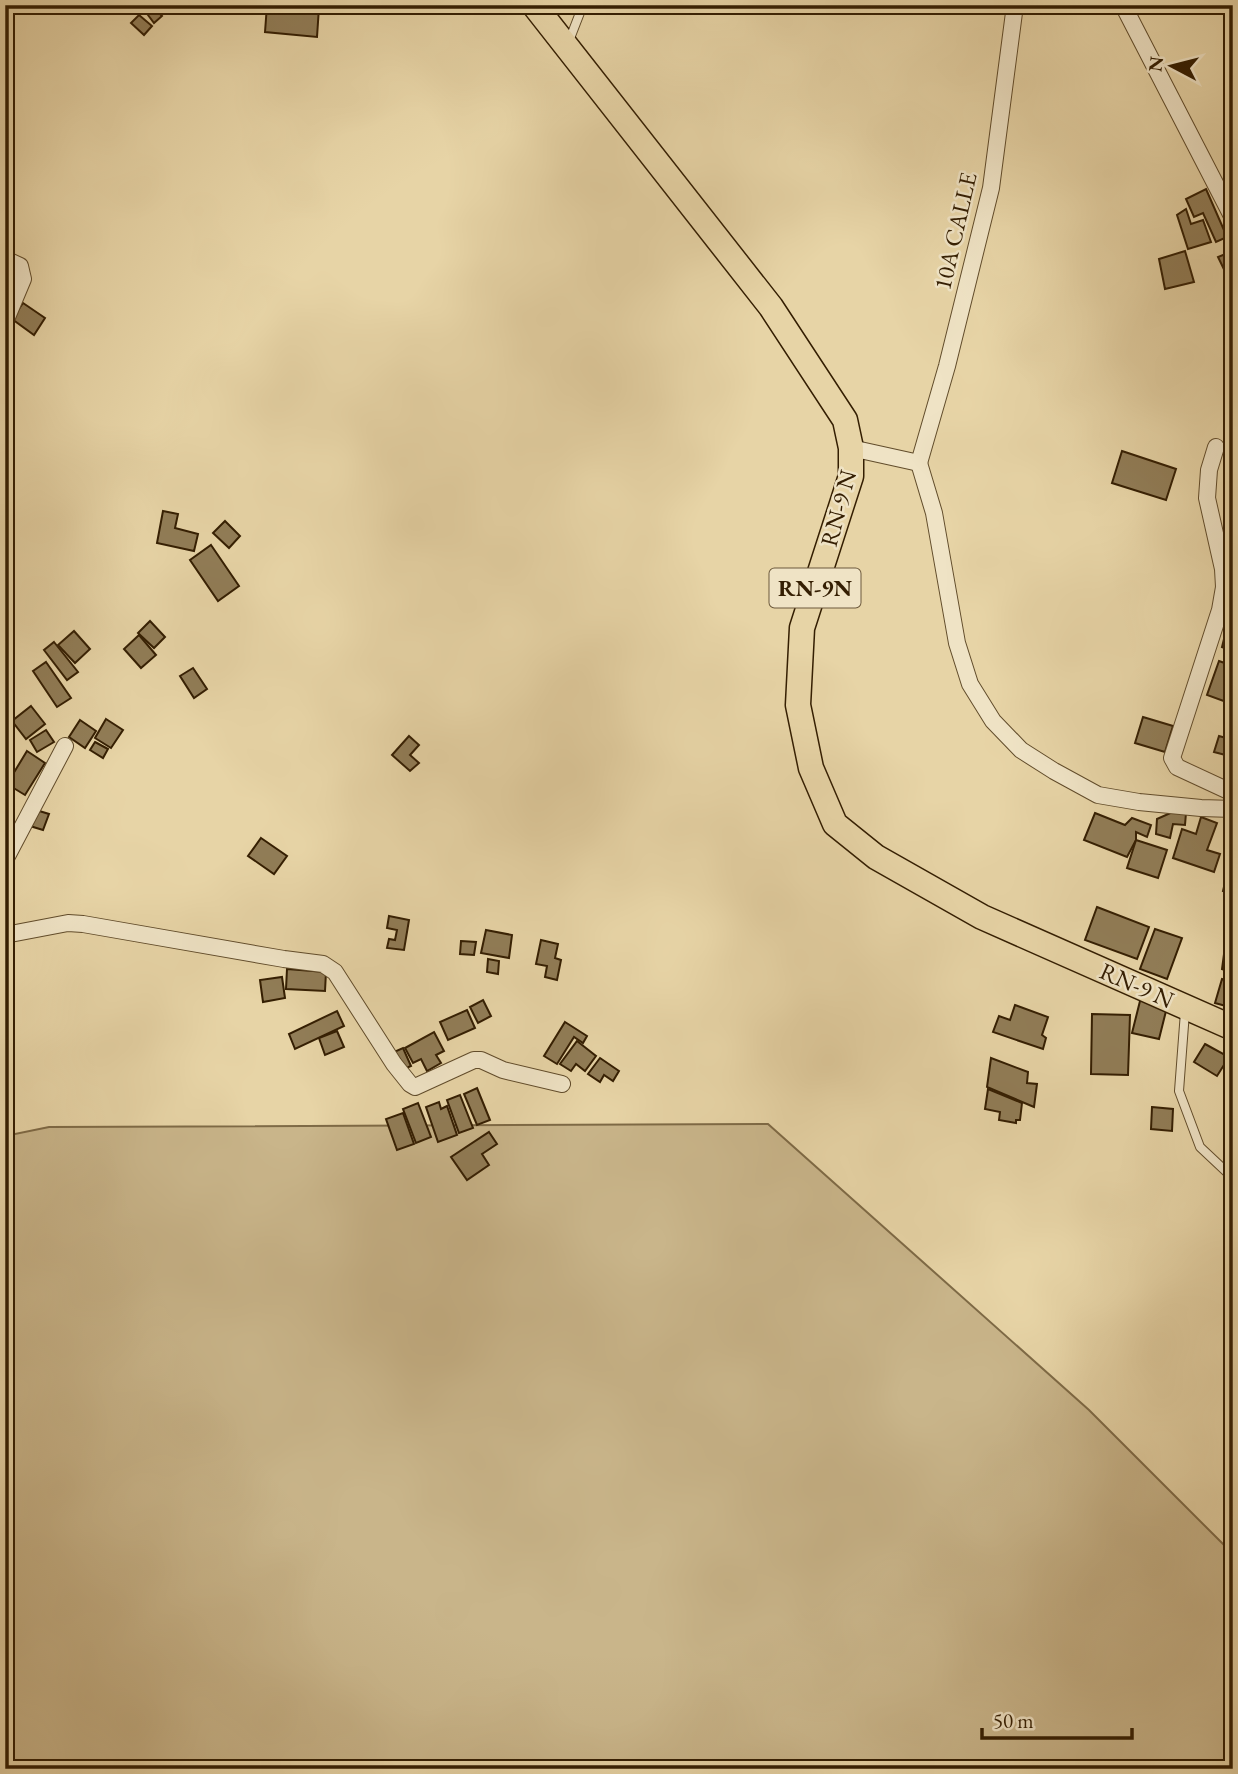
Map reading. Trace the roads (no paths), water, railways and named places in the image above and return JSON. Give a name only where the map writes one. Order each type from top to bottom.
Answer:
[{"type":"main road","name":"RN-9 N","points":[[534,5],[771,307],[845,420],[851,476],[802,628],[798,705],[811,768],[835,824],[876,857],[982,916],[1233,1028]]},
{"type":"street","name":"10A CALLE","points":[[919,463],[947,366],[991,188],[1015,5]]},
{"type":"street","points":[[1123,5],[1233,218]]},
{"type":"street","points":[[5,259],[20,266],[23,279],[5,322]]},
{"type":"street","points":[[1216,447],[1209,470],[1207,498],[1228,589],[1172,758],[1177,767],[1233,793]]},
{"type":"street","points":[[850,448],[919,463],[934,513],[957,643],[970,684],[993,721],[1021,750],[1098,795],[1139,802],[1233,809]]},
{"type":"street","points":[[5,860],[65,746]]},
{"type":"street","points":[[5,935],[68,923],[83,924],[323,964],[335,972],[394,1064],[415,1087],[474,1060],[562,1084]]},
{"type":"lane","points":[[567,47],[583,5]]},
{"type":"lane","points":[[1185,1006],[1179,1091],[1200,1147],[1233,1178]]}]
